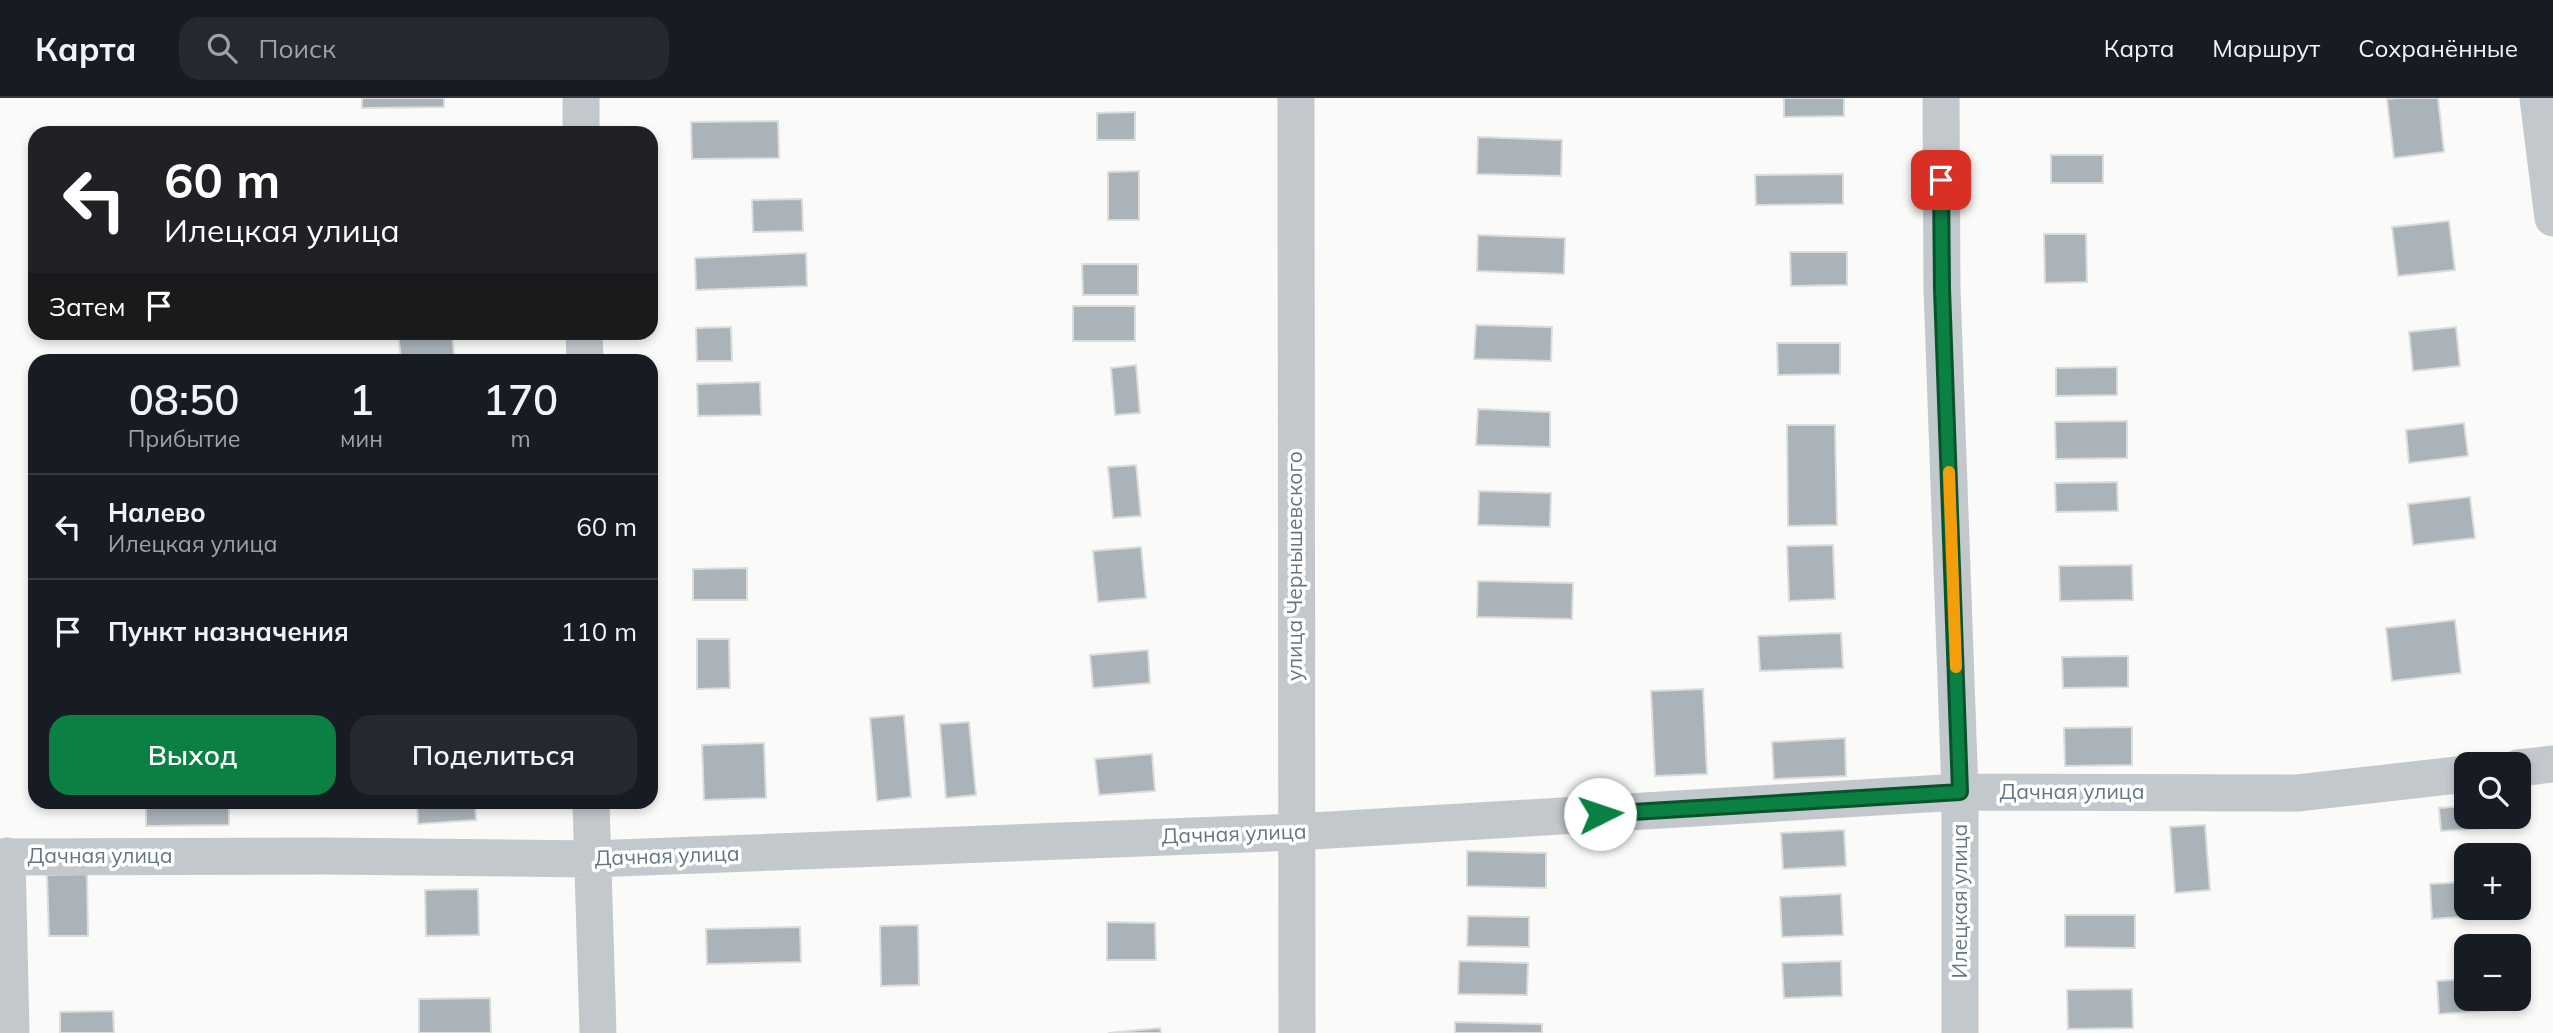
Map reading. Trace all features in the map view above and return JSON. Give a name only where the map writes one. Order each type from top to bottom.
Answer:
[{"type":"street","points":[[581,98],[581,126]]},
{"type":"street","name":"улица Чернышевского","points":[[1296,98],[1297,1033]]},
{"type":"street","name":"Илецкая улица","points":[[1941,98],[1942,289],[1960,792],[1960,1033]]},
{"type":"street","points":[[2538,98],[2553,218]]},
{"type":"street","points":[[2531,767],[2553,764]]},
{"type":"street","name":"Дачная улица","points":[[3,856],[592,859],[1296,832],[1960,792],[2297,793],[2454,775]]},
{"type":"street","points":[[591,809],[598,1033]]},
{"type":"street","points":[[3,856],[10,1033]]},
{"type":"building","points":[[362,98],[444,98],[444,107],[362,108]]},
{"type":"building","points":[[1784,98],[1844,98],[1844,116],[1784,117]]},
{"type":"building","points":[[2438,98],[2444,152],[2394,158],[2387,99]]},
{"type":"building","points":[[1135,112],[1135,140],[1097,140],[1097,113]]},
{"type":"building","points":[[778,121],[779,158],[692,159],[691,122]]},
{"type":"building","points":[[1478,137],[1562,140],[1561,176],[1477,174]]},
{"type":"building","points":[[2051,155],[2103,155],[2103,183],[2051,183]]},
{"type":"building","points":[[1139,171],[1139,220],[1108,220],[1108,172]]},
{"type":"building","points":[[1843,174],[1843,204],[1756,205],[1755,175]]},
{"type":"building","points":[[802,199],[803,231],[753,232],[752,200]]},
{"type":"building","points":[[2449,221],[2455,270],[2398,276],[2392,227]]},
{"type":"building","points":[[2044,234],[2086,234],[2087,282],[2045,283]]},
{"type":"building","points":[[1478,235],[1565,238],[1564,274],[1477,271]]},
{"type":"building","points":[[1790,252],[1847,252],[1847,285],[1791,286]]},
{"type":"building","points":[[806,253],[807,286],[696,290],[695,258]]},
{"type":"building","points":[[1082,264],[1138,264],[1138,295],[1083,295]]},
{"type":"building","points":[[1073,306],[1135,306],[1135,341],[1073,341]]},
{"type":"building","points":[[1476,325],[1552,327],[1551,361],[1474,359]]},
{"type":"building","points":[[731,327],[732,361],[697,361],[696,328]]},
{"type":"building","points":[[2456,327],[2460,366],[2413,371],[2409,332]]},
{"type":"building","points":[[399,340],[453,340],[454,354],[400,354]]},
{"type":"building","points":[[1777,343],[1840,343],[1840,374],[1778,375]]},
{"type":"building","points":[[1136,365],[1140,413],[1115,415],[1111,368]]},
{"type":"building","points":[[2117,367],[2117,395],[2056,396],[2056,368]]},
{"type":"building","points":[[760,382],[761,415],[698,416],[697,384]]},
{"type":"building","points":[[1478,409],[1550,412],[1550,447],[1476,445]]},
{"type":"building","points":[[2127,421],[2127,458],[2056,459],[2055,422]]},
{"type":"building","points":[[2464,423],[2468,456],[2409,463],[2406,430]]},
{"type":"building","points":[[1787,425],[1835,425],[1837,525],[1788,526]]},
{"type":"building","points":[[1136,465],[1141,516],[1113,518],[1108,467]]},
{"type":"building","points":[[2117,482],[2118,511],[2056,512],[2055,483]]},
{"type":"building","points":[[1479,491],[1551,493],[1550,527],[1478,525]]},
{"type":"building","points":[[2470,497],[2475,538],[2413,545],[2408,504]]},
{"type":"building","points":[[1833,545],[1835,599],[1789,601],[1787,546]]},
{"type":"building","points":[[1141,547],[1146,598],[1098,602],[1093,551]]},
{"type":"building","points":[[2132,565],[2133,600],[2060,601],[2059,566]]},
{"type":"building","points":[[747,568],[747,600],[693,600],[693,569]]},
{"type":"building","points":[[1478,581],[1573,583],[1572,619],[1477,617]]},
{"type":"building","points":[[2455,620],[2461,673],[2392,681],[2386,628]]},
{"type":"building","points":[[1841,633],[1843,668],[1760,671],[1758,636]]},
{"type":"building","points":[[697,639],[729,639],[730,688],[697,689]]},
{"type":"building","points":[[1148,650],[1150,683],[1093,688],[1090,655]]},
{"type":"building","points":[[2128,656],[2128,687],[2063,688],[2062,657]]},
{"type":"building","points":[[1703,689],[1707,774],[1655,776],[1651,691]]},
{"type":"building","points":[[904,715],[911,797],[877,801],[870,718]]},
{"type":"building","points":[[969,722],[976,795],[946,798],[940,724]]},
{"type":"building","points":[[2132,727],[2132,765],[2065,766],[2064,728]]},
{"type":"building","points":[[1845,738],[1846,776],[1774,779],[1772,742]]},
{"type":"building","points":[[764,743],[766,798],[704,800],[702,745]]},
{"type":"building","points":[[1152,754],[1155,791],[1099,795],[1095,759]]},
{"type":"building","points":[[2454,807],[2454,829],[2473,829],[2441,831],[2439,808]]},
{"type":"building","points":[[146,809],[229,809],[229,825],[146,826]]},
{"type":"building","points":[[417,809],[475,809],[476,820],[418,824]]},
{"type":"building","points":[[2205,825],[2210,890],[2175,893],[2170,827]]},
{"type":"building","points":[[1844,830],[1846,866],[1783,869],[1781,833]]},
{"type":"building","points":[[1467,851],[1546,853],[1546,888],[1467,886]]},
{"type":"building","points":[[87,874],[88,936],[49,936],[47,875]]},
{"type":"building","points":[[2454,883],[2454,917],[2432,919],[2430,884]]},
{"type":"building","points":[[478,889],[479,935],[426,936],[425,890]]},
{"type":"building","points":[[1841,894],[1843,935],[1782,937],[1780,897]]},
{"type":"building","points":[[2065,915],[2135,915],[2135,948],[2065,947]]},
{"type":"building","points":[[1468,916],[1529,917],[1529,947],[1467,946]]},
{"type":"building","points":[[1107,922],[1155,923],[1156,960],[1107,960]]},
{"type":"building","points":[[918,925],[919,985],[881,986],[880,926]]},
{"type":"building","points":[[800,927],[801,962],[707,964],[706,929]]},
{"type":"building","points":[[1459,961],[1528,963],[1527,995],[1458,994]]},
{"type":"building","points":[[1841,961],[1842,996],[1784,998],[1782,963]]},
{"type":"building","points":[[2454,980],[2454,1011],[2482,1011],[2439,1014],[2437,981]]},
{"type":"building","points":[[2132,989],[2133,1028],[2068,1029],[2067,990]]},
{"type":"building","points":[[490,998],[491,1033],[419,1033],[419,999]]},
{"type":"building","points":[[113,1011],[114,1033],[60,1033],[60,1012]]},
{"type":"building","points":[[1455,1022],[1542,1024],[1542,1033],[1455,1033]]},
{"type":"building","points":[[1160,1028],[1161,1033],[1108,1033]]},
{"type":"slow traffic","points":[[1949,472],[1956,667]]},
{"type":"route","points":[[1600,814],[1960,792],[1942,289],[1941,180]]}]
